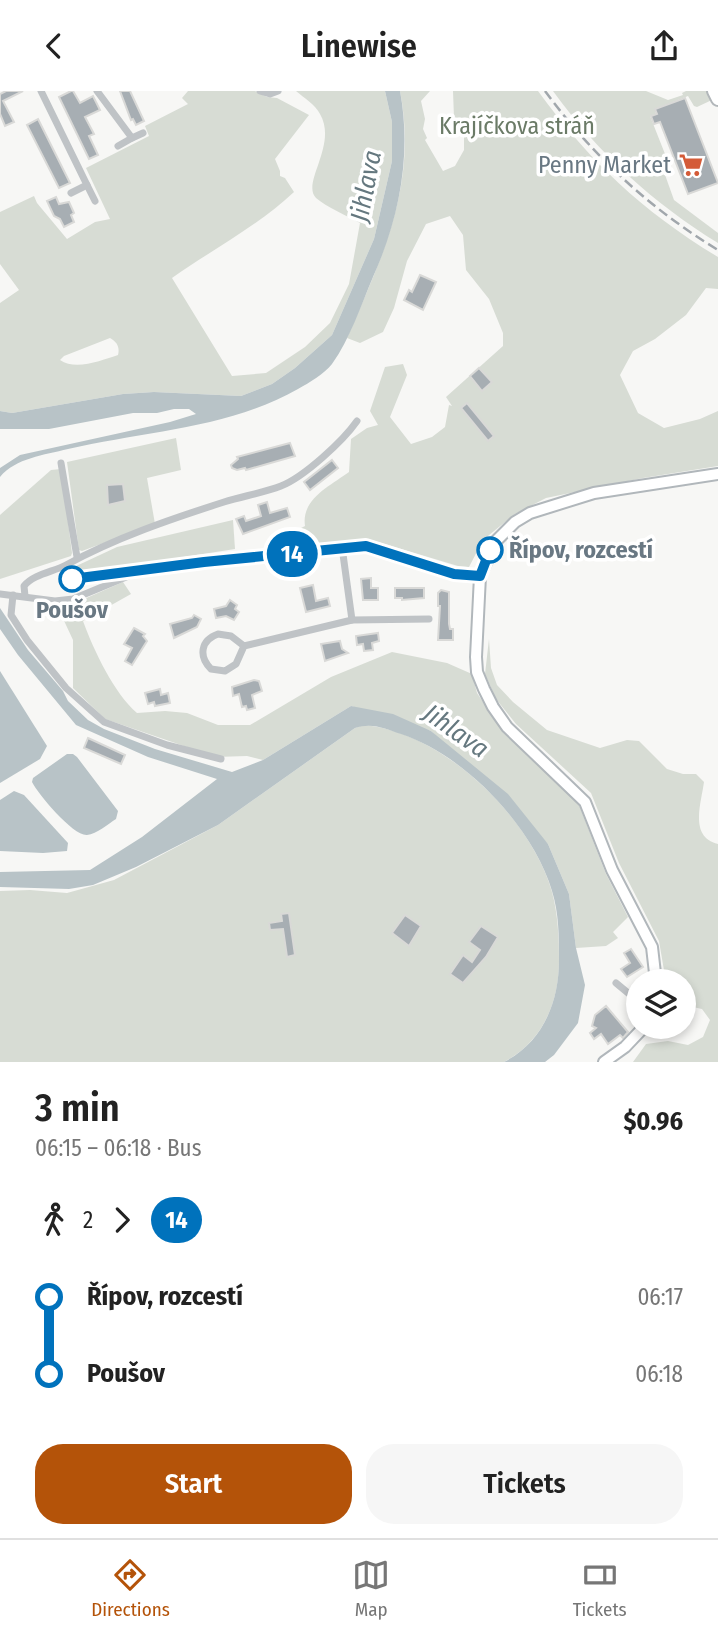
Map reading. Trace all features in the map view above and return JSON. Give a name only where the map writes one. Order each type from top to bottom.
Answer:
[{"type":"main road","points":[[714,91],[718,99]]},
{"type":"street","points":[[41,91],[95,201]]},
{"type":"street","points":[[97,91],[132,138]]},
{"type":"street","points":[[260,91],[270,94],[278,91]]},
{"type":"street","points":[[117,146],[144,133]]},
{"type":"street","points":[[71,193],[87,185]]},
{"type":"street","points":[[25,596],[24,586],[31,579],[57,569],[77,557],[223,502],[283,485],[345,437],[357,421]]},
{"type":"street","points":[[61,463],[77,557]]},
{"type":"street","points":[[655,969],[652,947],[612,870],[586,802],[507,727],[484,689],[477,672],[476,657],[480,576],[496,541],[508,528],[530,513],[594,493],[718,474]]},
{"type":"street","points":[[0,594],[55,601],[73,599],[143,570],[342,547],[378,548],[454,574],[480,576]]},
{"type":"street","points":[[342,547],[352,620]]},
{"type":"street","points":[[13,595],[11,615],[27,640],[66,688],[104,722],[167,745],[220,759]]},
{"type":"street","points":[[244,646],[352,620],[429,619]]},
{"type":"street","points":[[218,633],[231,636],[244,646],[236,664],[225,671],[211,669],[203,657],[204,644],[218,633]]},
{"type":"street","points":[[616,983],[626,991]]},
{"type":"street","points":[[604,1062],[633,1039]]},
{"type":"green space","points":[[188,91],[255,91],[277,98],[309,115],[275,159],[280,176],[285,178],[294,192],[250,227],[172,278],[232,376],[266,373],[305,347],[330,323],[349,284],[360,223],[316,198],[313,183],[323,150],[324,126],[315,107],[296,91],[385,91],[392,122],[392,161],[374,239],[332,335],[295,368],[272,384],[241,396],[154,392],[123,394],[12,413],[0,411],[0,303],[19,290],[0,264],[0,212],[34,196],[67,239],[95,222],[110,219],[86,168],[149,136],[145,126],[188,104],[182,98]],"holes":[[[110,338],[118,347],[118,355],[81,365],[60,360]]]},
{"type":"green space","name":"Krajíčkova stráň","points":[[400,91],[430,91],[421,101],[425,119],[423,129],[427,138],[425,140],[443,171],[455,166],[464,150],[464,135],[454,118],[453,91],[538,91],[577,140],[619,183],[665,222],[718,257],[718,289],[706,288],[686,315],[655,339],[633,351],[620,375],[638,413],[664,428],[700,419],[718,411],[718,466],[546,498],[515,514],[483,540],[469,567],[368,539],[269,550],[268,545],[305,526],[305,517],[312,501],[349,472],[351,439],[367,428],[378,425],[370,411],[385,367],[403,364],[407,375],[390,417],[411,444],[432,437],[445,427],[449,405],[452,406],[446,397],[503,346],[503,333],[489,299],[466,270],[463,235],[450,216],[426,224],[407,261],[394,308],[383,332],[360,343],[347,338],[384,248],[401,188],[404,125]]},
{"type":"green space","points":[[553,91],[646,91],[668,100],[683,95],[686,91],[710,91],[714,99],[697,107],[688,96],[655,109],[656,114],[650,116],[667,159],[664,172],[674,200],[718,233],[718,243],[671,211],[628,175],[570,114]]},
{"type":"green space","points":[[176,438],[181,470],[147,478],[155,524],[79,550],[67,462]]},
{"type":"green space","points":[[61,469],[71,556],[0,579],[0,515],[51,470]]},
{"type":"green space","points":[[233,520],[235,549],[74,574],[72,568],[117,547]]},
{"type":"green space","points":[[123,582],[131,594],[83,621],[106,671],[120,694],[137,713],[187,713],[218,725],[250,725],[331,677],[392,652],[447,663],[472,674],[477,693],[503,732],[579,805],[606,874],[628,917],[613,932],[618,938],[606,946],[576,948],[569,894],[548,844],[431,731],[351,706],[263,760],[247,756],[216,757],[105,719],[73,688],[73,640],[59,610]]},
{"type":"green space","points":[[489,639],[491,668],[497,685],[547,730],[600,748],[627,740],[639,741],[667,769],[683,774],[696,774],[704,782],[699,809],[700,827],[709,840],[718,844],[718,1062],[633,1062],[646,1044],[668,1041],[688,1045],[703,1037],[710,1020],[702,1009],[696,1008],[696,969],[664,969],[659,941],[619,863],[591,793],[516,724],[496,699],[485,674]]},
{"type":"green space","points":[[363,725],[393,731],[423,743],[452,761],[504,808],[525,835],[541,864],[556,909],[558,977],[556,992],[546,1020],[529,1044],[504,1062],[0,1062],[0,891],[67,893],[114,880],[218,825]]},
{"type":"shaded area","points":[[385,91],[400,91],[404,139],[401,186],[382,255],[355,322],[329,368],[298,389],[243,413],[40,455],[14,465],[0,477],[0,468],[20,455],[196,414],[189,409],[174,409],[157,413],[133,413],[49,429],[0,429],[0,411],[12,413],[123,394],[154,392],[241,396],[272,384],[295,368],[332,335],[374,239],[392,161],[392,122]]},
{"type":"shaded area","points":[[0,608],[28,650],[63,691],[68,701],[88,720],[155,749],[232,772],[263,760],[351,706],[393,714],[431,731],[508,794],[548,844],[569,894],[576,948],[585,985],[578,1023],[554,1055],[545,1062],[504,1062],[518,1054],[539,1032],[556,991],[559,934],[552,891],[543,867],[513,819],[472,776],[425,744],[384,728],[355,728],[218,825],[136,867],[93,885],[69,889],[0,887],[0,872],[90,870],[142,837],[217,779],[148,757],[76,725],[0,629]]},
{"type":"shaded area","points":[[0,671],[47,746],[40,759],[0,783]]},
{"type":"shaded area","points":[[67,754],[77,757],[118,811],[116,819],[91,834],[81,834],[65,822],[32,782],[33,778]]},
{"type":"shaded area","points":[[14,791],[24,795],[68,843],[67,851],[0,851],[0,800]]},
{"type":"building","points":[[6,91],[23,91],[3,101],[14,122],[5,126],[0,114],[0,94]]},
{"type":"building","points":[[71,91],[80,103],[93,96],[100,110],[85,117],[94,134],[89,136],[98,155],[89,159],[59,97]]},
{"type":"building","points":[[120,91],[130,91],[144,121],[136,125],[133,119],[131,120]]},
{"type":"building","points":[[685,98],[718,183],[688,194],[660,122],[654,124],[651,116],[657,114],[655,109]]},
{"type":"building","points":[[38,119],[70,183],[59,188],[27,125]]},
{"type":"building","points":[[56,197],[59,204],[69,202],[74,213],[71,215],[74,222],[64,227],[60,219],[54,216],[47,201]]},
{"type":"building","points":[[420,275],[436,282],[423,310],[404,300],[409,290],[412,292]]},
{"type":"building","points":[[479,368],[492,382],[482,391],[470,376]]},
{"type":"building","points":[[467,403],[494,436],[488,441],[461,408]]},
{"type":"building","points":[[290,443],[295,456],[246,470],[232,468],[231,465],[237,457]]},
{"type":"building","points":[[332,460],[338,468],[310,490],[304,482]]},
{"type":"building","points":[[123,484],[125,501],[108,505],[107,485]]},
{"type":"building","points":[[267,502],[270,513],[287,508],[290,517],[243,534],[236,519],[244,516],[246,521],[261,516],[258,505]]},
{"type":"building","points":[[371,578],[371,588],[378,588],[378,600],[363,600],[361,579]]},
{"type":"building","points":[[313,585],[316,601],[328,598],[330,606],[306,612],[300,588]]},
{"type":"building","points":[[395,588],[424,588],[424,598],[395,598]]},
{"type":"building","points":[[441,590],[449,592],[449,624],[450,629],[453,629],[453,640],[438,640],[438,593]]},
{"type":"building","points":[[230,600],[237,605],[235,609],[239,612],[234,620],[226,616],[216,618],[214,609],[226,606]]},
{"type":"building","points":[[194,615],[201,619],[197,627],[174,638],[170,624],[192,618]]},
{"type":"building","points":[[134,628],[145,634],[143,636],[147,641],[132,665],[125,661],[132,648],[124,644]]},
{"type":"building","points":[[378,633],[379,641],[372,643],[373,650],[364,651],[363,644],[357,645],[356,636]]},
{"type":"building","points":[[340,641],[342,649],[348,653],[325,661],[321,644]]},
{"type":"building","points":[[259,681],[262,691],[252,695],[255,708],[247,710],[246,706],[242,707],[239,694],[233,696],[232,687]]},
{"type":"building","points":[[160,689],[161,695],[168,693],[170,703],[155,706],[154,702],[148,704],[145,693]]},
{"type":"building","points":[[88,738],[125,755],[121,764],[84,748]]},
{"type":"building","points":[[289,913],[295,955],[287,957],[283,929],[270,930],[269,923],[282,921],[281,914]]},
{"type":"building","points":[[405,915],[421,926],[409,946],[392,933]]},
{"type":"building","points":[[481,926],[498,937],[486,957],[463,983],[450,974],[463,955],[472,962],[480,950],[469,942]]},
{"type":"building","points":[[631,949],[643,967],[626,969],[626,976],[621,969],[630,963],[624,953]]},
{"type":"building","points":[[606,1006],[626,1030],[626,1034],[623,1038],[620,1035],[608,1044],[601,1034],[594,1039],[590,1033],[596,1028],[592,1026],[595,1015]]},
{"type":"railway","points":[[545,91],[563,115],[624,179],[669,217],[718,250]]},
{"type":"bus line","name":"14","points":[[72,579],[204,562],[366,546],[454,574],[480,576],[490,550]]},
{"type":"place","name":"Penny Market","points":[[691,165]]},
{"type":"place","name":"Řípov, rozcestí","points":[[490,550]]},
{"type":"place","name":"Poušov","points":[[72,579]]},
{"type":"water label","name":"Jihlava","points":[[366,186]]},
{"type":"water label","name":"Jihlava","points":[[456,731]]}]
